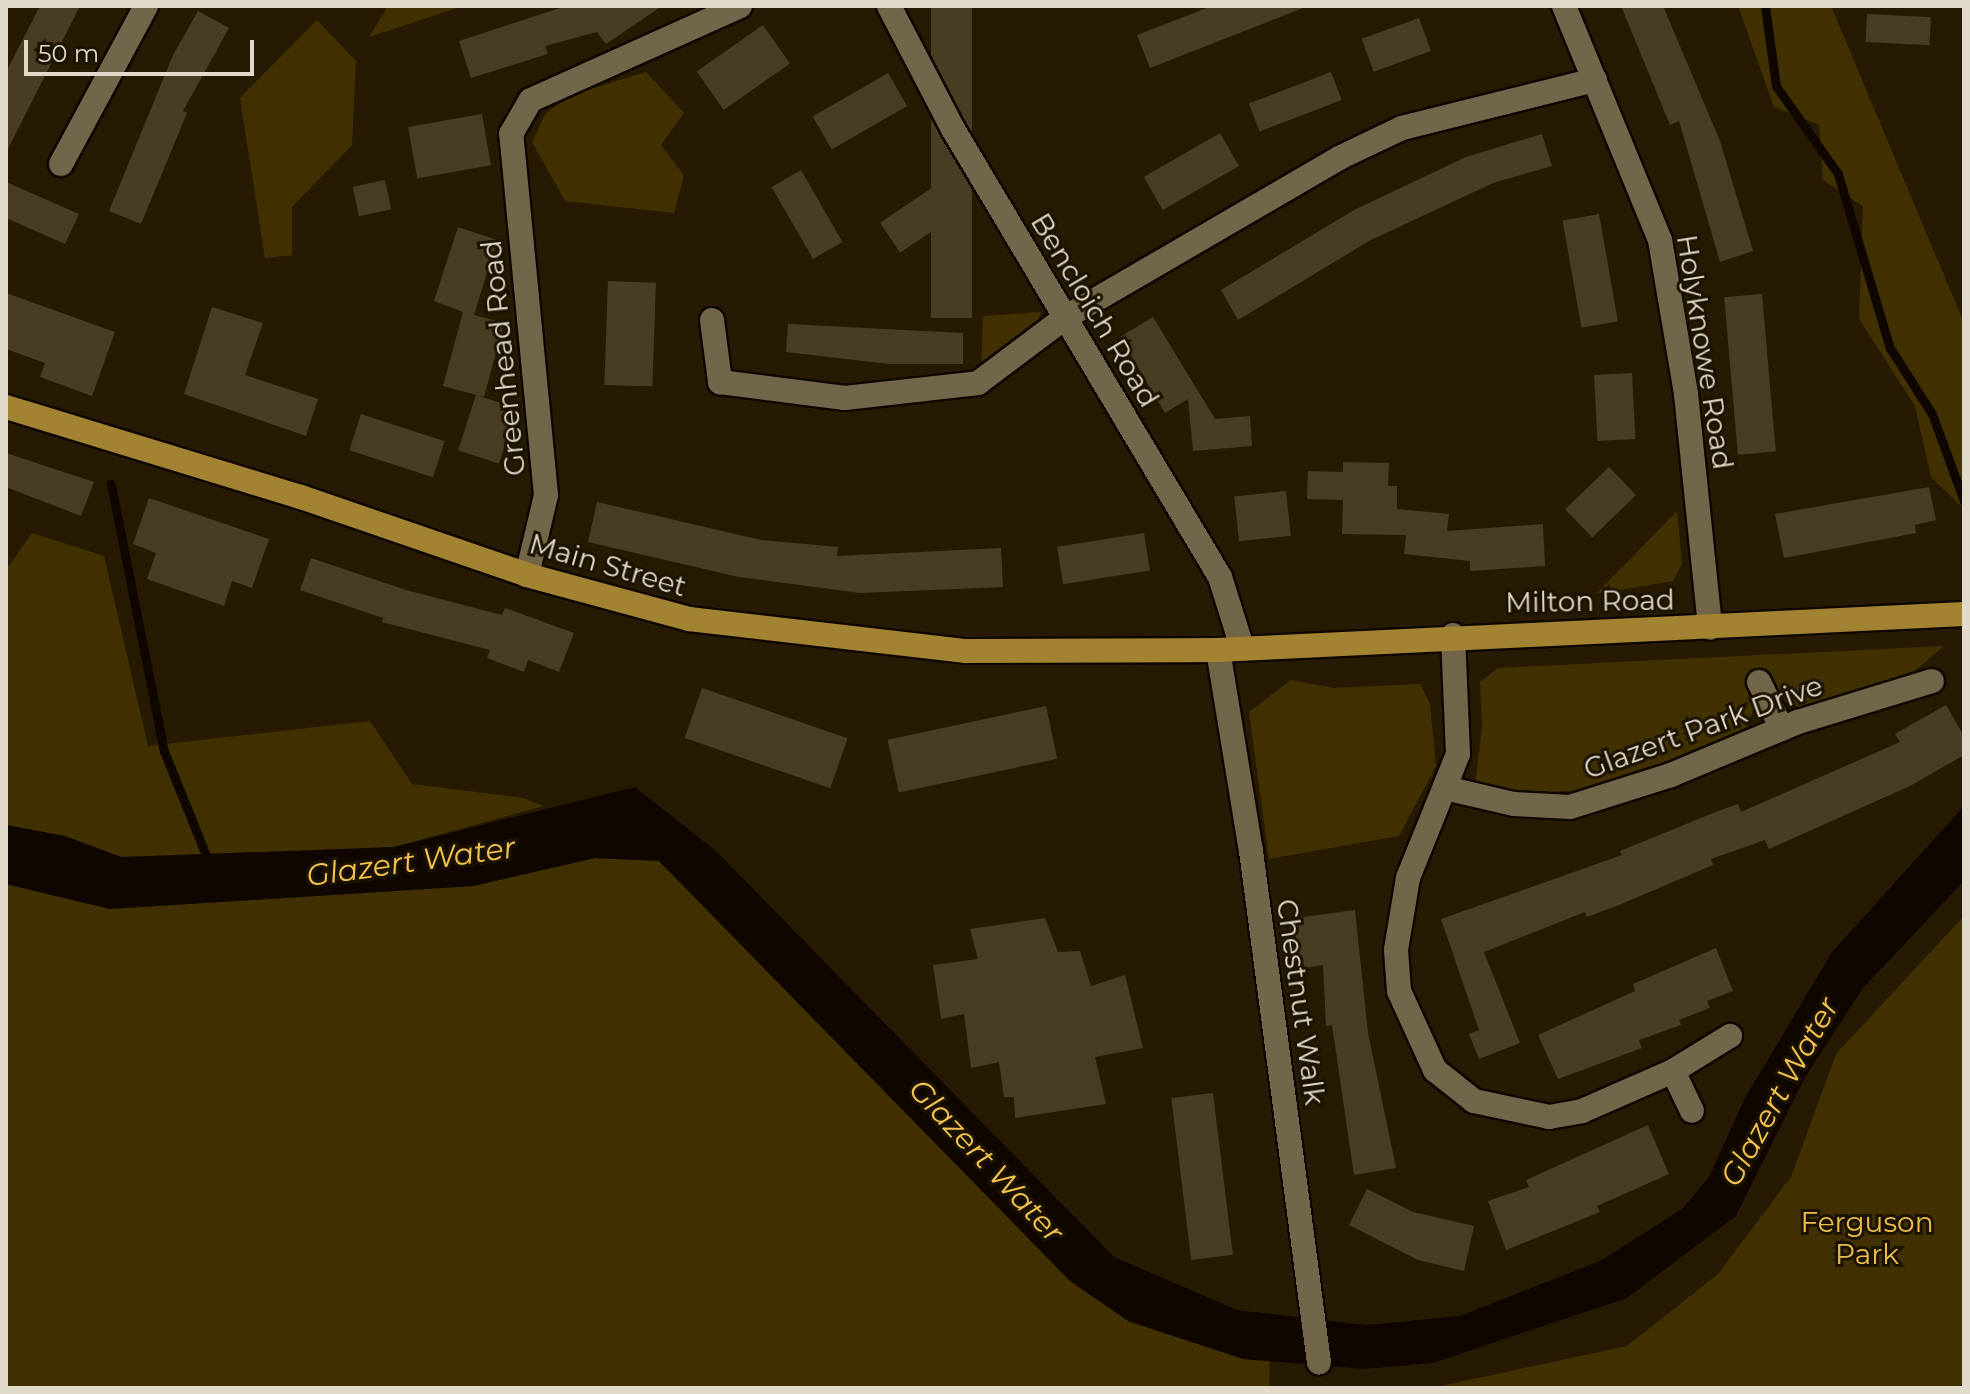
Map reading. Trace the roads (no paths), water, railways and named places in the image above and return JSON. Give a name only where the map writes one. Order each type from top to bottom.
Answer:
[{"type":"main road","name":"Main Street","points":[[6,407],[301,497],[527,575],[689,619],[966,651],[1218,650]]},
{"type":"main road","name":"Milton Road","points":[[1218,650],[1453,635],[1710,628],[1964,614]]},
{"type":"street","points":[[61,164],[146,6]]},
{"type":"street","name":"Greenhead Road","points":[[527,575],[546,495],[511,134],[531,100],[740,6]]},
{"type":"street","name":"Bencloich Road","points":[[889,6],[953,129],[1220,577],[1242,647]]},
{"type":"street","name":"Holyknowe Road","points":[[1564,6],[1660,240],[1686,394],[1710,628]]},
{"type":"street","points":[[712,320],[720,382],[845,398],[978,383],[1066,317],[1279,192],[1402,128],[1595,80]]},
{"type":"street","points":[[1453,635],[1458,754],[1408,878],[1396,950],[1399,991],[1435,1070],[1474,1101],[1549,1117],[1582,1111],[1673,1071],[1730,1036]]},
{"type":"street","name":"Chestnut Walk","points":[[1218,650],[1317,1316],[1319,1363]]},
{"type":"street","name":"Glazert Park Drive","points":[[1445,788],[1514,804],[1570,807],[1671,775],[1782,729],[1932,681]]},
{"type":"street","points":[[1759,682],[1782,729]]},
{"type":"street","points":[[1673,1071],[1692,1111]]},
{"type":"water","name":"Glazert Water","points":[[635,787],[715,850],[1114,1257],[1237,1310],[1366,1325],[1460,1316],[1600,1261],[1682,1209],[1709,1177],[1745,1098],[1832,952],[1964,806],[1964,881],[1863,988],[1804,1079],[1736,1216],[1627,1298],[1433,1363],[1363,1369],[1243,1359],[1128,1321],[1070,1281],[659,861],[595,858],[473,886],[110,909],[6,884],[6,825],[65,836],[121,857],[394,847]]},
{"type":"waterway","points":[[1765,6],[1776,86],[1838,174],[1890,348],[1932,414],[1964,501]]},
{"type":"waterway","points":[[111,484],[164,751],[209,863]]},
{"type":"park label","name":"Ferguson Park","points":[[1867,1238]]}]
